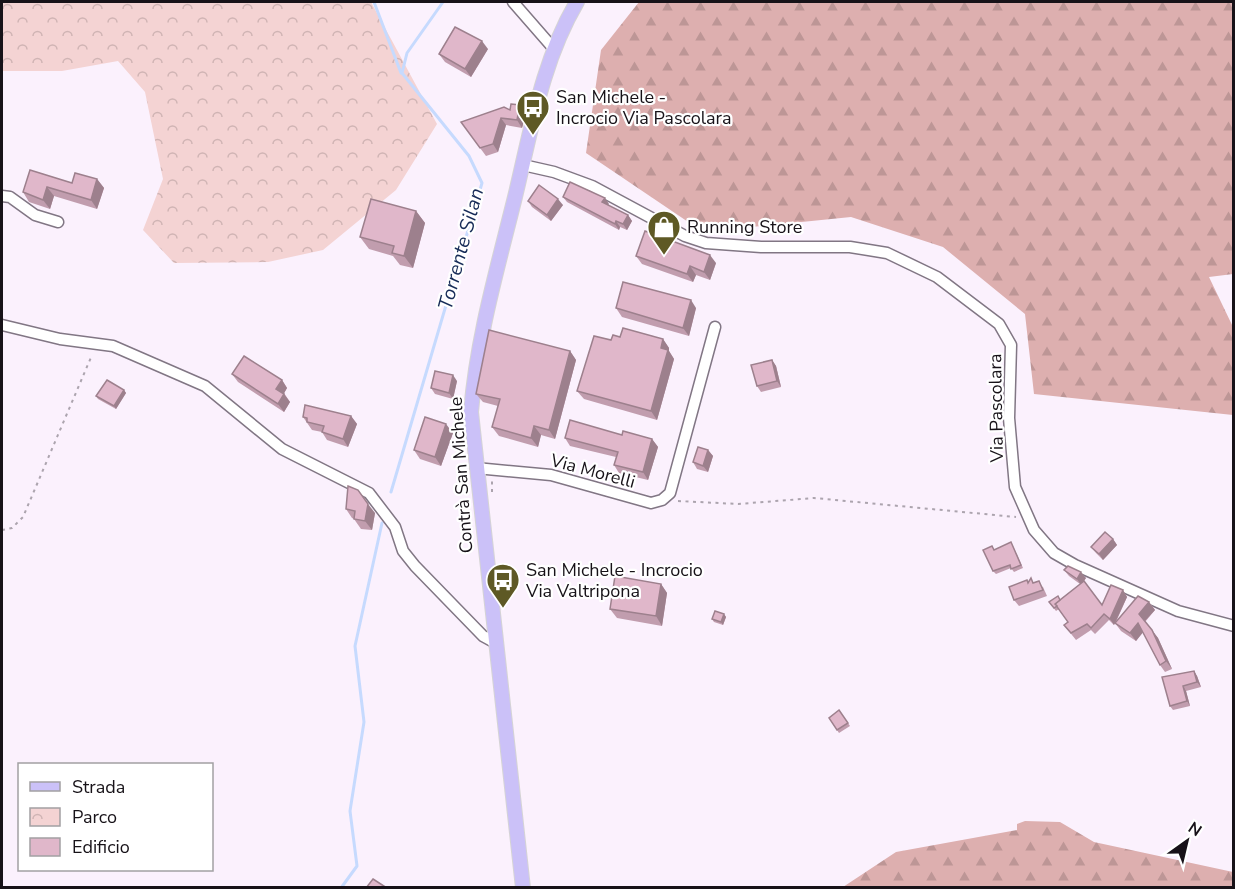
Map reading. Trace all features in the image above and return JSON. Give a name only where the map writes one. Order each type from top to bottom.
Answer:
[{"type":"main road","name":"Contrà San Michele","points":[[523,888],[494,642],[471,412],[475,360],[536,106],[554,49],[577,2]]},
{"type":"street","points":[[513,2],[554,49]]},
{"type":"street","name":"Via Pascolara","points":[[522,165],[554,172],[592,186],[685,236],[706,243],[761,247],[850,247],[887,254],[937,277],[999,324],[1011,345],[1009,418],[1016,487],[1034,530],[1054,553],[1075,565],[1178,611],[1233,626]]},
{"type":"street","points":[[2,196],[10,197],[35,215],[58,222]]},
{"type":"street","points":[[2,325],[60,339],[113,346],[205,386],[282,449],[369,493],[395,527],[403,551],[415,566],[483,636],[494,642]]},
{"type":"street","points":[[662,500],[670,493],[715,327]]},
{"type":"street","name":"Via Morelli","points":[[476,468],[551,475],[628,499],[651,503],[662,500]]},
{"type":"path","points":[[2,530],[12,528],[23,517],[97,344]]},
{"type":"path","points":[[490,469],[493,487],[491,494]]},
{"type":"path","points":[[662,500],[738,504],[814,498],[884,507],[990,513],[1030,522]]},
{"type":"green space","points":[[2,2],[371,2],[437,124],[396,190],[323,250],[268,262],[174,263],[143,230],[163,179],[145,92],[118,61],[62,71],[2,71]]},
{"type":"green space","points":[[639,2],[1233,2],[1233,274],[1209,277],[1233,327],[1233,415],[1034,394],[1025,314],[943,247],[851,217],[703,232],[586,153],[601,50]]},
{"type":"green space","points":[[1025,821],[1060,822],[1094,842],[1233,872],[1233,887],[843,887],[896,852],[1017,830],[1017,824]]},
{"type":"building","points":[[455,27],[482,41],[465,69],[439,54]]},
{"type":"building","points":[[511,104],[520,105],[517,120],[501,118],[493,144],[480,148],[461,122],[504,107],[510,110]]},
{"type":"building","points":[[30,170],[72,183],[75,173],[97,179],[91,200],[47,187],[43,200],[23,192]]},
{"type":"building","points":[[570,182],[605,198],[602,202],[628,215],[623,224],[616,221],[615,224],[563,197]]},
{"type":"building","points":[[539,185],[558,199],[547,215],[528,201]]},
{"type":"building","points":[[371,199],[416,211],[404,256],[392,253],[394,246],[360,237]]},
{"type":"building","points":[[645,231],[710,255],[704,272],[690,266],[687,274],[636,256]]},
{"type":"building","points":[[623,282],[691,300],[683,328],[616,308]]},
{"type":"building","points":[[623,328],[663,339],[661,348],[668,350],[651,411],[577,391],[594,336],[611,340],[613,335],[620,337]]},
{"type":"building","points":[[489,330],[570,351],[549,430],[534,426],[531,438],[492,427],[500,399],[476,394]]},
{"type":"building","points":[[244,356],[282,380],[276,389],[284,394],[278,404],[232,374]]},
{"type":"building","points":[[772,360],[777,381],[757,386],[751,365]]},
{"type":"building","points":[[435,371],[453,375],[449,393],[431,388]]},
{"type":"building","points":[[107,380],[124,390],[114,406],[96,396]]},
{"type":"building","points":[[305,405],[351,416],[343,439],[322,432],[324,426],[307,422],[307,418],[303,417]]},
{"type":"building","points":[[425,417],[446,424],[435,457],[414,450]]},
{"type":"building","points":[[570,420],[622,435],[623,431],[652,439],[643,472],[614,465],[618,452],[565,438]]},
{"type":"building","points":[[698,447],[708,450],[703,466],[693,462]]},
{"type":"building","points":[[348,486],[358,490],[368,504],[365,521],[354,519],[355,511],[346,509]]},
{"type":"building","points":[[1105,532],[1113,539],[1099,554],[1091,547]]},
{"type":"building","points":[[1011,542],[1021,565],[1011,569],[1010,565],[993,571],[983,550],[992,546],[994,550]]},
{"type":"building","points":[[1068,566],[1081,572],[1077,579],[1064,570]]},
{"type":"building","points":[[615,576],[661,584],[656,616],[610,609]]},
{"type":"building","points":[[1031,578],[1033,583],[1039,581],[1043,590],[1014,600],[1009,587],[1027,580],[1028,583]]},
{"type":"building","points":[[1084,581],[1102,605],[1111,585],[1123,590],[1110,619],[1104,614],[1091,628],[1087,624],[1071,633],[1064,625],[1068,622],[1055,604]]},
{"type":"building","points":[[1058,596],[1060,600],[1054,608],[1049,602]]},
{"type":"building","points":[[1138,596],[1149,602],[1139,614],[1152,630],[1166,661],[1160,665],[1138,623],[1130,633],[1115,623]]},
{"type":"building","points":[[715,611],[724,614],[721,622],[712,619]]},
{"type":"building","points":[[1194,671],[1197,682],[1183,686],[1187,701],[1170,706],[1162,677]]},
{"type":"building","points":[[839,710],[848,723],[837,730],[829,718]]},
{"type":"building","points":[[373,879],[387,888],[366,888]]},
{"type":"waterway","points":[[374,2],[401,73]]},
{"type":"waterway","name":"Torrente Silan","points":[[391,492],[482,183],[469,156],[402,73],[407,53],[443,2]]},
{"type":"waterway","name":"Torrente Silan","points":[[341,888],[357,866],[350,811],[364,722],[355,646],[382,523]]},
{"type":"place","name":"San Michele - Incrocio Via Pascolara","points":[[533,136]]},
{"type":"place","name":"Running Store","points":[[664,256]]},
{"type":"place","name":"San Michele - Incrocio Via Valtripona","points":[[503,609]]}]
